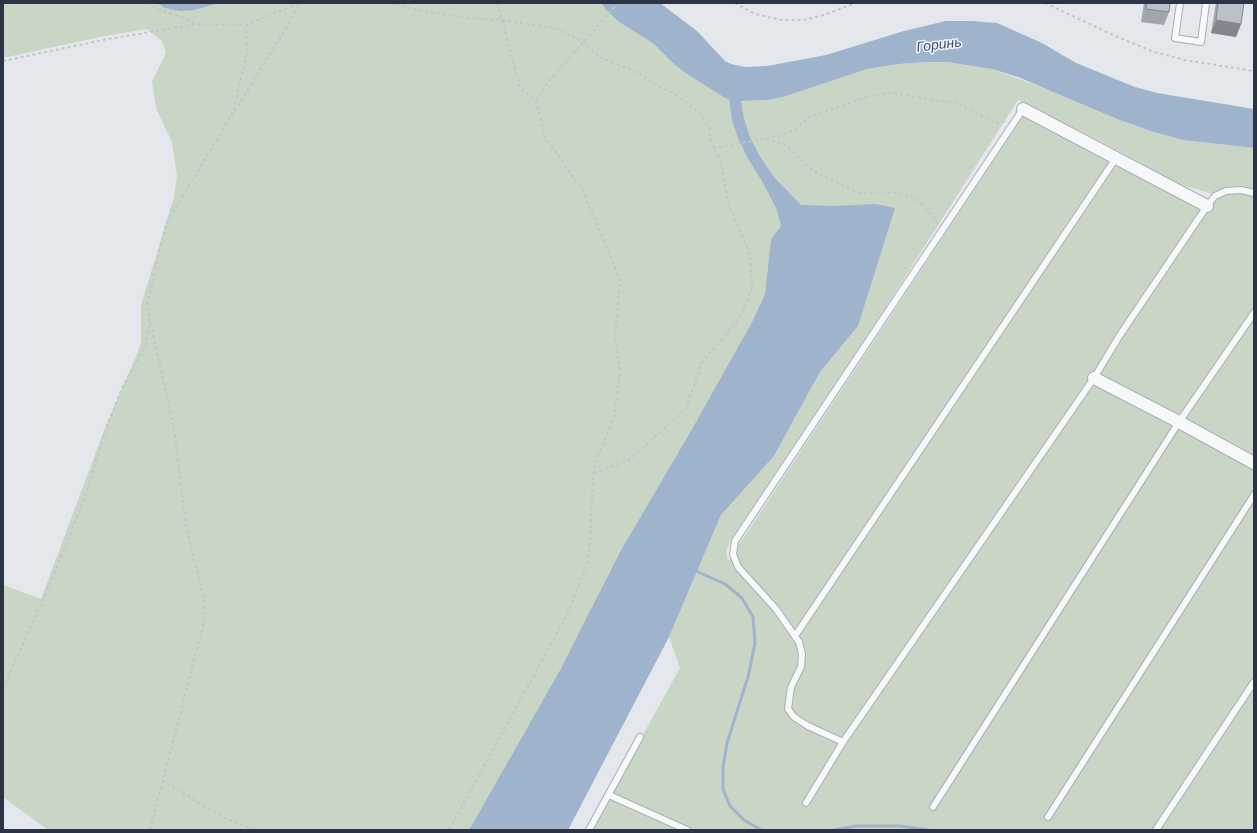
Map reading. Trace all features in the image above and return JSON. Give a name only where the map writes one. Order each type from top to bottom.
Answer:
[{"type":"street","points":[[1023,109],[1207,206]]},
{"type":"street","points":[[1094,378],[1254,463]]},
{"type":"lane","points":[[1180,3],[1175,38],[1201,42],[1206,3]]},
{"type":"lane","points":[[843,742],[808,726],[794,717],[788,709],[791,687],[801,667],[802,654],[799,642],[776,609],[738,567],[733,554],[734,542],[1023,109]]},
{"type":"lane","points":[[795,636],[1116,158]]},
{"type":"lane","points":[[806,803],[843,742],[1094,378],[1120,335],[1207,206],[1215,196],[1226,191],[1241,190],[1254,193]]},
{"type":"lane","points":[[933,807],[1179,422],[1254,313]]},
{"type":"lane","points":[[1048,817],[1254,494]]},
{"type":"lane","points":[[1156,830],[1254,682]]},
{"type":"lane","points":[[589,830],[640,737]]},
{"type":"lane","points":[[609,795],[687,830]]},
{"type":"path","points":[[148,3],[159,10],[185,18],[197,24]]},
{"type":"path","points":[[3,61],[103,40],[197,24],[246,25],[300,3]]},
{"type":"path","points":[[150,830],[203,626],[204,599],[186,526],[174,428],[146,305],[166,224],[300,3]]},
{"type":"path","points":[[390,3],[412,9],[468,18],[502,20],[554,28],[583,42],[599,57],[639,72],[657,86],[675,94],[700,113],[710,129],[711,144],[720,159],[728,203],[750,254],[752,288],[740,318],[702,362],[686,409],[629,460],[593,473]]},
{"type":"path","points":[[449,830],[567,615],[588,562],[593,473],[598,456],[614,417],[620,371],[615,338],[620,280],[583,191],[545,137],[536,101],[520,88],[497,3]]},
{"type":"path","points":[[536,101],[548,82],[618,3]]},
{"type":"path","points":[[735,3],[755,14],[781,20],[803,20],[824,15],[855,3]]},
{"type":"path","points":[[1045,3],[1113,35],[1154,52],[1185,60],[1254,71]]},
{"type":"path","points":[[233,113],[247,52],[246,25]]},
{"type":"path","points":[[713,148],[783,135],[810,117],[869,96],[890,93],[934,101],[955,102],[997,123],[1002,123],[1008,117]]},
{"type":"path","points":[[765,138],[786,145],[812,171],[859,193],[899,193],[918,200],[936,219],[939,235]]},
{"type":"path","points":[[3,689],[55,572],[83,502],[110,417],[123,386],[145,347],[150,320]]},
{"type":"path","points":[[162,780],[222,817],[256,830]]},
{"type":"green space","points":[[3,3],[157,3],[165,8],[195,10],[219,3],[601,3],[619,22],[654,44],[684,72],[729,98],[732,121],[738,138],[748,159],[778,210],[781,226],[771,239],[765,294],[752,322],[692,429],[621,550],[560,670],[469,830],[48,830],[3,797],[3,585],[41,599],[105,428],[138,352],[141,341],[141,305],[174,197],[177,176],[172,142],[156,108],[152,81],[166,53],[162,41],[147,29],[100,37],[3,58]]},
{"type":"green space","points":[[947,62],[992,69],[1054,92],[1117,119],[1183,140],[1254,148],[1254,190],[1241,187],[1231,187],[1221,189],[1213,194],[1179,184],[1108,145],[1018,100],[868,335],[733,537],[726,551],[728,561],[1025,113],[1208,210],[1217,198],[1227,194],[1241,193],[1254,197],[1254,830],[590,830],[680,668],[669,637],[721,515],[774,456],[820,372],[858,326],[836,206],[801,206],[774,177],[758,153],[749,134],[741,101],[767,100],[783,97],[867,69],[899,64]]},
{"type":"water","points":[[157,3],[219,3],[195,10],[179,11],[165,8]]},
{"type":"water","name":"Горинь","points":[[601,3],[660,3],[697,31],[725,61],[745,67],[767,66],[826,55],[904,31],[946,21],[997,23],[1042,43],[1076,63],[1135,87],[1157,93],[1254,109],[1254,148],[1183,140],[1154,132],[1117,119],[1018,77],[992,69],[947,62],[899,64],[867,69],[783,97],[767,100],[741,101],[749,134],[758,153],[774,177],[801,205],[836,206],[876,204],[895,208],[858,326],[820,372],[774,456],[721,515],[669,637],[568,830],[469,830],[560,670],[621,550],[692,429],[752,322],[765,294],[771,239],[781,226],[777,210],[748,159],[738,138],[732,121],[729,99],[725,98],[684,72],[654,44],[619,22]]},
{"type":"building","points":[[1147,3],[1170,3],[1169,12],[1146,9]]},
{"type":"building","points":[[1218,3],[1244,3],[1241,24],[1216,20]]},
{"type":"waterway","points":[[694,570],[725,584],[742,598],[753,617],[755,643],[748,677],[727,743],[723,768],[723,789],[730,806],[744,820],[761,830]]},
{"type":"waterway","points":[[834,830],[856,826],[900,826],[928,830]]}]
